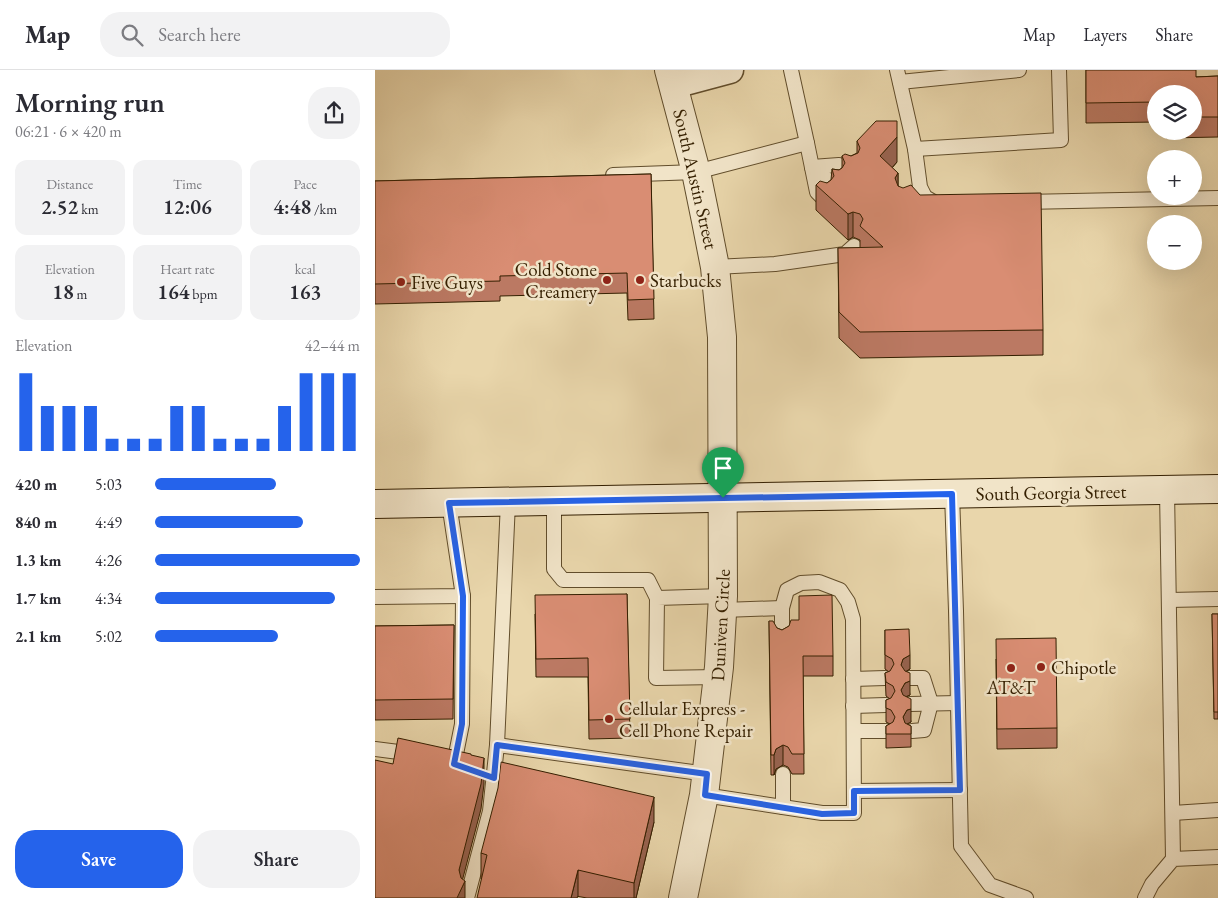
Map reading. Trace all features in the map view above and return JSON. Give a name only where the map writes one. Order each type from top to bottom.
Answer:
[{"type":"main road","name":"South Austin Street","points":[[672,78],[696,172],[715,267],[722,337],[723,498]]},
{"type":"main road","name":"South Georgia Street","points":[[375,504],[1218,489]]},
{"type":"main road","name":"Duniven Circle","points":[[683,898],[706,784],[718,678],[723,603],[723,498]]},
{"type":"street","points":[[672,78],[730,70]]},
{"type":"lane","points":[[791,70],[817,192],[825,200]]},
{"type":"lane","points":[[955,204],[935,204],[925,198],[920,187],[915,149],[899,76],[1019,70]]},
{"type":"lane","points":[[915,149],[1061,140],[1059,70]]},
{"type":"lane","points":[[602,175],[696,172],[807,143]]},
{"type":"lane","points":[[812,167],[839,165],[851,173]]},
{"type":"lane","points":[[812,167],[837,187]]},
{"type":"lane","points":[[909,199],[920,187]]},
{"type":"lane","points":[[1012,202],[1218,198]]},
{"type":"lane","points":[[715,267],[775,264],[845,254],[855,246]]},
{"type":"lane","points":[[1145,898],[1152,884],[1173,859],[1167,490]]},
{"type":"lane","points":[[952,494],[961,846],[990,885],[1026,898]]},
{"type":"lane","points":[[554,501],[554,569],[563,580],[647,580],[657,598],[656,678],[718,678]]},
{"type":"lane","points":[[467,898],[490,811],[494,778],[508,502]]},
{"type":"lane","points":[[449,503],[463,596],[462,724],[449,763],[494,778]]},
{"type":"lane","points":[[497,745],[706,784],[783,807],[822,814],[854,813],[853,619],[849,602],[839,590],[819,582],[801,583],[787,590],[782,608],[783,640]]},
{"type":"lane","points":[[375,597],[463,596]]},
{"type":"lane","points":[[657,598],[782,608]]},
{"type":"lane","points":[[1169,600],[1218,599]]},
{"type":"lane","points":[[853,679],[885,678]]},
{"type":"lane","points":[[910,678],[923,678],[931,704],[924,730],[912,731]]},
{"type":"lane","points":[[911,704],[958,703]]},
{"type":"lane","points":[[853,706],[886,705]]},
{"type":"lane","points":[[854,731],[886,731]]},
{"type":"lane","points":[[375,749],[427,757]]},
{"type":"lane","points":[[783,774],[783,807]]},
{"type":"lane","points":[[854,791],[960,790]]},
{"type":"lane","points":[[1173,813],[1218,810]]},
{"type":"lane","points":[[1173,859],[1218,857]]},
{"type":"building","points":[[1086,70],[1196,70],[1196,77],[1218,76],[1218,117],[1202,117],[1202,85],[1147,85],[1147,102],[1086,103]]},
{"type":"building","points":[[876,121],[897,121],[897,137],[880,156],[898,173],[895,178],[898,186],[903,188],[911,185],[920,195],[1041,193],[1043,330],[860,332],[839,312],[838,248],[883,247],[860,226],[863,219],[860,214],[853,212],[848,214],[816,185],[820,181],[827,183],[831,180],[834,176],[832,169],[839,170],[842,168],[845,163],[842,156],[845,154],[851,156],[858,153],[860,148],[857,141]]},
{"type":"building","points":[[651,174],[654,299],[628,300],[627,273],[500,276],[500,281],[375,284],[375,181]]},
{"type":"building","points":[[627,594],[630,719],[589,720],[588,658],[536,659],[535,595]]},
{"type":"building","points":[[832,595],[833,656],[803,656],[804,754],[792,754],[788,747],[783,745],[776,749],[774,755],[771,755],[769,621],[773,621],[777,628],[782,630],[789,626],[791,620],[799,620],[799,596]]},
{"type":"building","points":[[1212,614],[1218,614],[1218,712],[1214,712]]},
{"type":"building","points":[[454,625],[453,699],[375,700],[375,626]]},
{"type":"building","points":[[909,629],[910,655],[903,659],[901,665],[905,671],[910,673],[910,681],[905,683],[901,690],[903,695],[911,699],[911,709],[907,710],[903,717],[905,723],[911,726],[911,734],[886,734],[886,726],[893,722],[895,717],[891,710],[886,708],[886,700],[891,698],[895,691],[893,686],[886,682],[885,673],[890,671],[894,664],[892,659],[885,655],[885,630]]},
{"type":"building","points":[[1056,638],[1057,728],[997,729],[996,639]]},
{"type":"building","points":[[398,738],[484,758],[481,784],[459,870],[461,878],[465,881],[457,898],[375,898],[375,760],[393,764]]},
{"type":"building","points":[[501,762],[654,797],[634,883],[578,870],[571,898],[477,898],[487,855],[481,853],[498,788]]},
{"type":"place","name":"Cold Stone Creamery","points":[[607,280]]},
{"type":"place","name":"Starbucks","points":[[640,280]]},
{"type":"place","name":"Five Guys","points":[[401,282]]},
{"type":"place","name":"Chipotle","points":[[1041,667]]},
{"type":"place","name":"AT&T","points":[[1011,668]]},
{"type":"place","name":"Cellular Express - Cell Phone Repair","points":[[609,719]]},
{"type":"route","points":[[952,494],[960,790],[854,791],[854,813],[822,814],[705,795],[707,774],[497,745],[494,778],[454,764],[462,724],[463,596],[449,503],[723,498],[952,494]]}]
